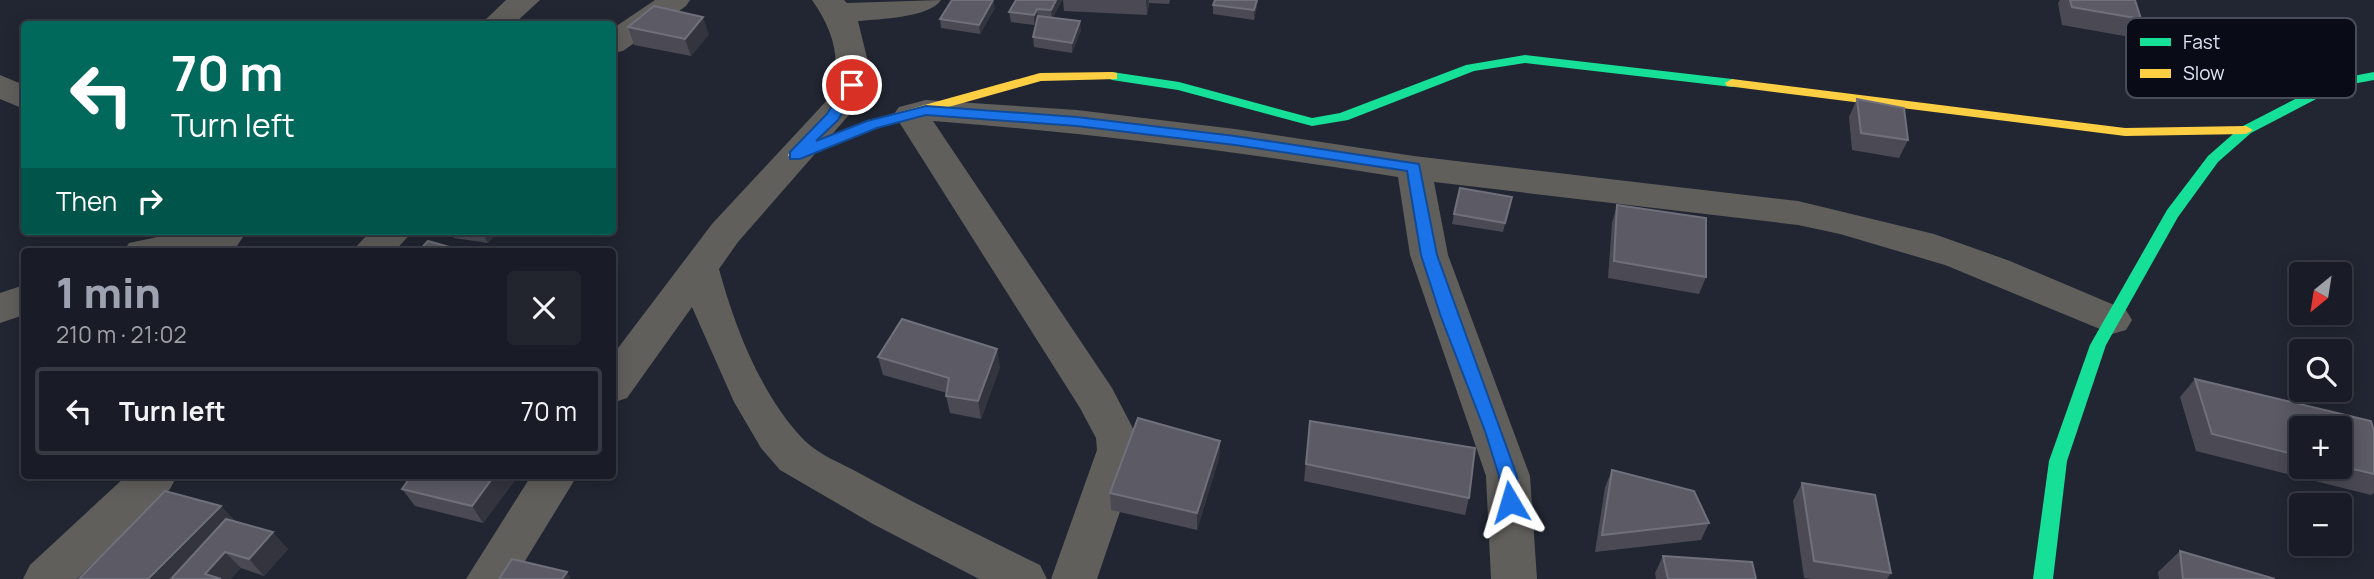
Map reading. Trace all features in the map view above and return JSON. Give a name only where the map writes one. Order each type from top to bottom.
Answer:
[{"type":"street","points":[[500,21],[525,0]]},
{"type":"street","points":[[616,41],[675,0]]},
{"type":"street","points":[[616,381],[725,233],[833,117],[852,85],[850,46],[833,7],[894,9],[926,0]]},
{"type":"street","points":[[795,155],[872,124],[1040,77],[1100,74],[1179,86],[1312,122],[1343,117],[1471,68],[1525,59],[2125,132],[2246,130]]},
{"type":"street","points":[[2356,79],[2374,76]]},
{"type":"street","points":[[0,85],[21,97]]},
{"type":"street","points":[[2043,579],[2058,461],[2098,345],[2172,214],[2213,159],[2246,130],[2308,98]]},
{"type":"street","points":[[919,112],[1077,121],[1414,168],[1798,213],[1852,222],[1951,251],[2112,320]]},
{"type":"street","points":[[919,112],[1097,399],[1117,438],[1119,450],[1074,579]]},
{"type":"street","points":[[1414,168],[1429,255],[1508,476],[1514,579]]},
{"type":"street","points":[[375,248],[390,235]]},
{"type":"street","points":[[170,248],[227,240]]},
{"type":"street","points":[[699,267],[703,285],[740,373],[769,425],[791,454],[914,526],[1024,579]]},
{"type":"street","points":[[0,309],[21,300]]},
{"type":"street","points":[[46,579],[152,479]]},
{"type":"street","points":[[489,579],[553,479]]},
{"type":"building","points":[[952,0],[993,0],[979,25],[940,19]]},
{"type":"building","points":[[1016,0],[1056,0],[1051,10],[1037,9],[1034,15],[1009,12]]},
{"type":"building","points":[[1215,0],[1257,0],[1254,10],[1213,5]]},
{"type":"building","points":[[2070,0],[2135,0],[2141,18],[2135,18],[2072,7]]},
{"type":"building","points":[[654,6],[703,17],[685,39],[628,27]]},
{"type":"building","points":[[1038,16],[1080,21],[1072,43],[1033,37]]},
{"type":"building","points":[[1857,99],[1904,108],[1908,140],[1861,133]]},
{"type":"building","points":[[1460,188],[1512,197],[1505,223],[1454,214]]},
{"type":"building","points":[[1617,205],[1706,218],[1706,277],[1614,261]]},
{"type":"building","points":[[428,241],[453,248],[422,248]]},
{"type":"building","points":[[902,319],[997,349],[978,401],[946,396],[949,378],[878,357]]},
{"type":"building","points":[[2195,379],[2350,416],[2289,416],[2289,453],[2212,434]]},
{"type":"building","points":[[2352,416],[2371,421],[2374,431],[2374,474],[2352,469]]},
{"type":"building","points":[[1138,418],[1220,441],[1197,513],[1110,493]]},
{"type":"building","points":[[1310,421],[1475,448],[1469,498],[1306,464]]},
{"type":"building","points":[[1612,470],[1694,491],[1709,523],[1602,535]]},
{"type":"building","points":[[409,479],[492,479],[472,506],[402,489]]},
{"type":"building","points":[[1802,483],[1875,495],[1891,573],[1814,561]]},
{"type":"building","points":[[165,491],[221,506],[148,579],[79,579]]},
{"type":"building","points":[[226,519],[273,532],[249,559],[225,552],[205,574],[221,579],[171,579]]},
{"type":"building","points":[[2180,551],[2275,579],[2183,579]]},
{"type":"building","points":[[1663,556],[1752,562],[1756,579],[1668,579]]},
{"type":"building","points":[[512,559],[567,572],[562,579],[499,579]]},
{"type":"traffic: fast","points":[[1112,76],[1179,86],[1312,122],[1343,117],[1471,68],[1525,59],[1732,83]]},
{"type":"traffic: fast","points":[[2356,79],[2374,76]]},
{"type":"traffic: fast","points":[[2043,579],[2058,461],[2098,345],[2172,214],[2213,159],[2246,130],[2308,98]]},
{"type":"traffic: slow","points":[[795,155],[872,124],[1040,77],[1112,76]]},
{"type":"traffic: slow","points":[[1732,83],[2125,132],[2246,130]]},
{"type":"route","points":[[852,85],[833,117],[795,155],[828,144],[872,124],[926,110],[1077,121],[1414,168],[1429,255],[1449,317],[1494,431],[1508,476],[1510,502]]}]
